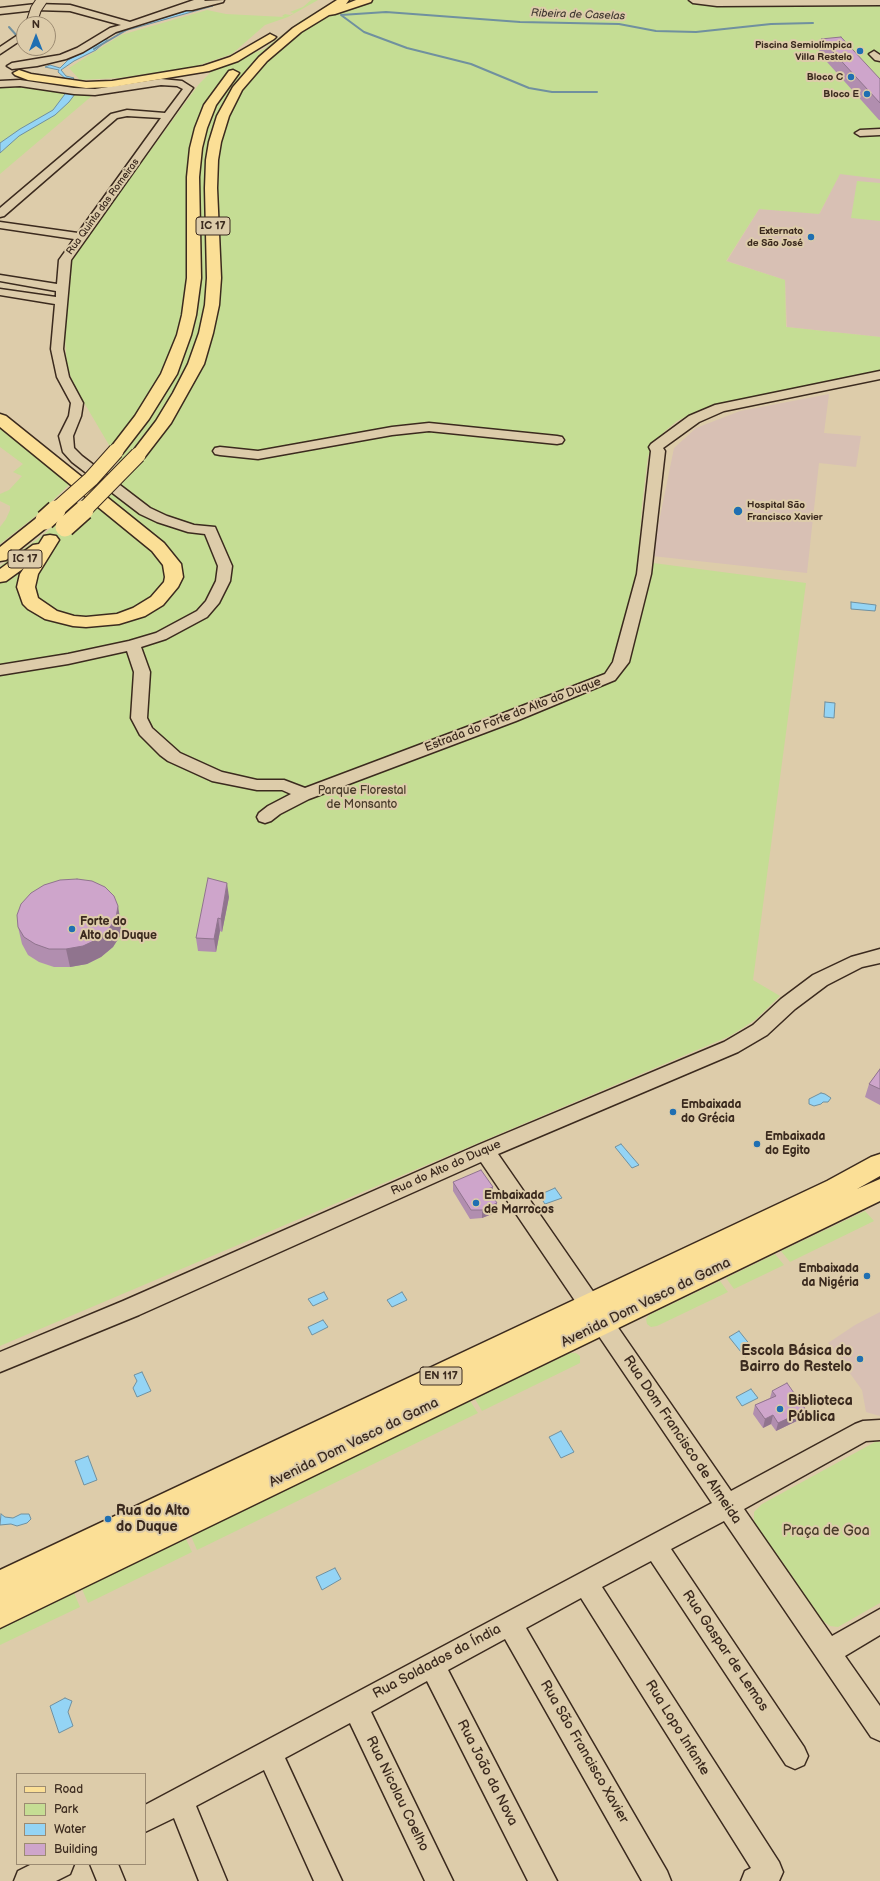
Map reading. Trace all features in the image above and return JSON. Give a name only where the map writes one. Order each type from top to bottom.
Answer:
[{"type":"main road","name":"IC 17","points":[[0,556],[45,520],[91,479],[116,452],[142,419],[163,384],[175,361],[187,326],[192,293],[194,264],[193,170],[201,128],[210,105],[227,80],[246,59],[270,37],[328,0]]},
{"type":"main road","name":"IC 17","points":[[0,578],[50,540],[98,497],[138,455],[163,423],[181,393],[196,364],[206,333],[212,305],[214,278],[211,188],[212,160],[215,142],[223,116],[238,89],[258,64],[284,39],[344,0]]},
{"type":"main road","points":[[315,18],[367,0]]},
{"type":"main road","points":[[12,67],[28,77],[86,85],[112,84],[205,69],[234,59],[270,37]]},
{"type":"main road","points":[[1,81],[24,80],[93,89],[112,88],[163,80],[183,79],[202,84],[209,95],[201,128]]},
{"type":"main road","points":[[0,419],[161,550],[172,564],[174,577],[172,584],[164,595],[152,604],[139,612],[119,619],[86,622],[73,621],[51,615],[34,605],[29,600],[26,587],[29,574],[50,540]]},
{"type":"main road","name":"Avenida Dom Vasco da Gama","points":[[0,1613],[597,1314],[880,1164]]},
{"type":"main road","name":"Avenida Dom Vasco da Gama","points":[[0,1585],[597,1314],[850,1205],[880,1190]]},
{"type":"street","points":[[34,16],[42,0]]},
{"type":"street","points":[[47,15],[51,0]]},
{"type":"street","points":[[161,15],[201,0]]},
{"type":"street","points":[[12,67],[46,61],[70,54],[93,43],[108,32],[128,24],[220,0]]},
{"type":"street","points":[[693,0],[880,2]]},
{"type":"street","points":[[0,10],[36,7],[70,8],[128,24]]},
{"type":"street","points":[[0,51],[16,40]]},
{"type":"street","points":[[1,81],[14,76],[12,67],[5,58],[16,50]]},
{"type":"street","points":[[880,54],[874,54],[880,58]]},
{"type":"street","name":"Rua Quinta das Romeiras","points":[[1,81],[74,91],[94,92],[167,82],[183,84],[188,88],[80,236],[65,260],[61,288],[57,342],[59,364],[64,381],[72,391],[77,403],[75,416],[66,436],[68,449],[77,459],[120,494],[145,511],[162,519],[193,529],[210,530],[225,566],[224,581],[212,603],[202,614],[186,624],[161,636],[133,645]]},
{"type":"street","points":[[0,214],[114,116],[127,113],[169,116]]},
{"type":"street","points":[[860,133],[880,132]]},
{"type":"street","points":[[0,225],[80,236]]},
{"type":"street","points":[[0,278],[61,288]]},
{"type":"street","points":[[0,292],[60,301]]},
{"type":"street","name":"Estrada do Forte do Alto do Duque","points":[[265,817],[274,810],[303,795],[510,717],[610,677],[621,662],[644,574],[658,451],[656,447],[694,419],[720,408],[880,375]]},
{"type":"street","points":[[220,451],[258,455],[392,431],[429,427],[557,440]]},
{"type":"street","points":[[0,670],[68,659],[133,645],[142,672],[139,718],[146,731],[166,751],[174,757],[218,777],[257,785],[284,785],[297,790],[303,795]]},
{"type":"street","name":"Rua do Alto do Duque","points":[[0,1362],[131,1308],[485,1151],[731,1047],[760,1030],[788,1004],[820,980],[857,962],[880,956]]},
{"type":"street","name":"Rua Dom Francisco de Almeida","points":[[485,1151],[729,1506],[741,1528],[880,1728]]},
{"type":"street","points":[[850,1205],[880,1197]]},
{"type":"street","points":[[729,1506],[863,1431],[880,1430]]},
{"type":"street","name":"Rua Soldados da Índia","points":[[146,1817],[729,1506]]},
{"type":"street","name":"Rua Gaspar de Lemos","points":[[655,1546],[795,1756]]},
{"type":"street","name":"Rua Lopo Infante","points":[[585,1583],[762,1877]]},
{"type":"street","points":[[828,1652],[880,1621]]},
{"type":"street","name":"Rua São Francisco Xavier","points":[[510,1624],[657,1881]]},
{"type":"street","name":"Rua João da Nova","points":[[432,1665],[543,1881]]},
{"type":"street","name":"Rua Nicolau Coelho","points":[[355,1706],[439,1881]]},
{"type":"street","points":[[269,1752],[328,1881]]},
{"type":"street","points":[[180,1800],[213,1881]]},
{"type":"street","points":[[28,1881],[58,1865]]},
{"type":"street","points":[[104,1865],[110,1881]]},
{"type":"shaded area","name":"Externato de São José","points":[[840,173],[880,178],[880,337],[787,327],[785,280],[727,261],[759,209],[820,213]]},
{"type":"shaded area","name":"Hospital São Francisco Xavier","points":[[829,394],[824,433],[861,436],[856,467],[819,463],[807,573],[652,556],[674,448],[696,428],[740,411]]},
{"type":"shaded area","name":"Escola Básica do Bairro do Restelo","points":[[880,1312],[880,1416],[866,1412],[862,1390],[828,1343],[855,1325]]},
{"type":"green space","points":[[311,0],[318,0],[288,17],[265,25],[232,54],[194,67],[119,78],[80,80],[69,68],[121,35],[207,10],[226,14],[284,17],[282,16],[285,14],[290,15],[294,13],[290,12],[303,7]]},
{"type":"green space","name":"Parque Florestal de Monsanto","points":[[336,0],[880,0],[880,179],[840,174],[819,214],[759,209],[726,261],[785,280],[786,327],[880,337],[880,371],[735,400],[702,409],[677,421],[664,432],[648,456],[642,505],[638,561],[806,583],[753,980],[780,996],[755,1020],[730,1036],[0,1346],[0,566],[43,535],[81,501],[119,462],[76,389],[67,368],[65,338],[66,292],[71,259],[199,84],[216,67],[264,49],[299,22]]},
{"type":"green space","points":[[12,86],[79,95],[93,95],[0,174],[0,87]]},
{"type":"green space","points":[[857,181],[880,183],[880,221],[851,218]]},
{"type":"green space","points":[[0,425],[70,484],[37,515],[0,544],[0,527],[6,519],[10,506],[0,501],[0,494],[9,490],[22,476],[13,472],[23,464],[0,447]]},
{"type":"green space","points":[[865,1211],[874,1221],[790,1262],[781,1251]]},
{"type":"green space","points":[[775,1254],[784,1265],[734,1289],[726,1278]]},
{"type":"green space","points":[[720,1281],[728,1292],[657,1326],[651,1327],[647,1324],[646,1319],[649,1315]]},
{"type":"green space","points":[[570,1353],[576,1353],[580,1356],[580,1363],[482,1411],[475,1399]]},
{"type":"green space","points":[[470,1401],[478,1413],[197,1550],[191,1536]]},
{"type":"green space","name":"Praça de Goa","points":[[875,1442],[880,1442],[880,1603],[838,1627],[830,1626],[819,1618],[790,1573],[754,1522],[754,1512],[762,1504]]},
{"type":"green space","points":[[186,1539],[192,1552],[88,1603],[82,1589]]},
{"type":"green space","points":[[74,1593],[80,1607],[0,1645],[0,1628]]},
{"type":"water","points":[[207,5],[213,6],[110,35],[96,50],[74,61],[61,70],[66,76],[74,78],[72,80],[75,94],[55,115],[19,136],[0,153],[0,143],[20,129],[53,110],[65,94],[67,80],[58,72],[59,70],[45,67],[50,65],[60,68],[68,60],[97,45],[111,34],[117,31]]},
{"type":"water","points":[[851,602],[876,605],[875,611],[851,609]]},
{"type":"water","points":[[825,702],[835,703],[834,718],[824,717]]},
{"type":"water","points":[[821,1093],[831,1098],[828,1102],[823,1102],[814,1106],[809,1104],[809,1099]]},
{"type":"water","points":[[621,1144],[639,1165],[632,1168],[615,1147]]},
{"type":"water","points":[[555,1188],[562,1198],[545,1204],[539,1195]]},
{"type":"water","points":[[324,1292],[328,1299],[313,1306],[308,1299]]},
{"type":"water","points":[[402,1292],[407,1300],[392,1307],[387,1300]]},
{"type":"water","points":[[323,1320],[328,1327],[312,1335],[308,1327]]},
{"type":"water","points":[[739,1331],[755,1351],[745,1357],[729,1337]]},
{"type":"water","points":[[142,1372],[151,1391],[137,1397],[133,1388],[137,1381],[134,1375]]},
{"type":"water","points":[[751,1389],[758,1398],[742,1406],[736,1397]]},
{"type":"water","points":[[561,1431],[574,1452],[561,1458],[549,1437]]},
{"type":"water","points":[[88,1456],[97,1480],[84,1485],[75,1461]]},
{"type":"water","points":[[1,1514],[5,1517],[13,1518],[21,1514],[29,1514],[31,1519],[27,1523],[17,1526],[11,1524],[0,1525]]},
{"type":"water","points":[[335,1568],[341,1579],[322,1590],[316,1577]]},
{"type":"water","points":[[65,1698],[72,1701],[68,1712],[73,1726],[59,1733],[50,1706]]},
{"type":"building","points":[[841,37],[880,79],[880,103],[821,39]]},
{"type":"building","points":[[208,878],[227,883],[221,919],[218,918],[214,939],[196,938]]},
{"type":"building","name":"Forte do Alto do Duque","points":[[77,879],[92,881],[105,887],[114,896],[118,906],[116,918],[109,929],[98,939],[83,946],[66,949],[49,949],[35,944],[24,937],[18,927],[17,915],[21,904],[31,893],[44,885],[60,880]]},
{"type":"building","points":[[880,1069],[880,1089],[869,1084]]},
{"type":"building","name":"Embaixada de Marrocos","points":[[481,1170],[493,1187],[488,1189],[497,1203],[482,1210],[471,1210],[453,1182]]},
{"type":"building","name":"Biblioteca Pública","points":[[787,1383],[806,1410],[778,1423],[773,1415],[765,1419],[755,1405],[776,1396],[772,1391]]},
{"type":"waterway","name":"Ribeira de Caselas","points":[[597,92],[552,92],[529,88],[471,64],[407,48],[364,32],[341,15],[386,12],[520,22],[619,24],[656,31],[696,32],[771,24],[813,23]]},
{"type":"waterway","points":[[9,27],[16,35]]},
{"type":"waterway","points":[[94,49],[128,29]]},
{"type":"place","name":"Piscina Semiolímpica Villa Restelo","points":[[860,51]]},
{"type":"place","name":"Bloco C","points":[[851,77]]},
{"type":"place","name":"Bloco E","points":[[867,94]]},
{"type":"place","name":"Externato de São José","points":[[811,237]]},
{"type":"place","name":"Hospital São Francisco Xavier","points":[[738,511]]},
{"type":"place","name":"Forte do Alto do Duque","points":[[72,929]]},
{"type":"place","name":"Embaixada do Grécia","points":[[673,1112]]},
{"type":"place","name":"Embaixada do Egito","points":[[757,1144]]},
{"type":"place","name":"Embaixada de Marrocos","points":[[476,1203]]},
{"type":"place","name":"Embaixada da Nigéria","points":[[867,1276]]},
{"type":"place","name":"Escola Básica do Bairro do Restelo","points":[[860,1359]]},
{"type":"place","name":"Biblioteca Pública","points":[[780,1409]]},
{"type":"place","name":"Rua do Alto do Duque","points":[[108,1519]]}]
